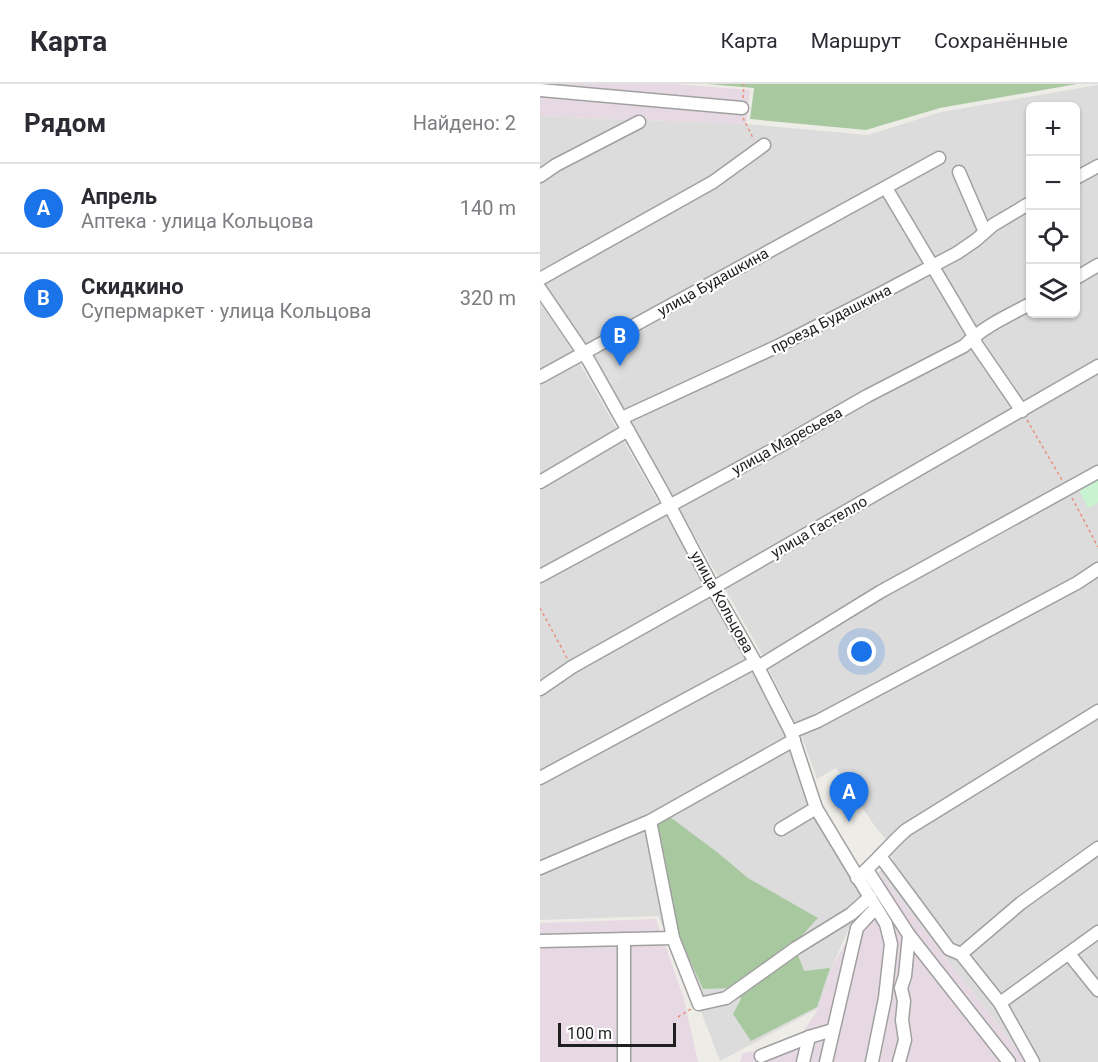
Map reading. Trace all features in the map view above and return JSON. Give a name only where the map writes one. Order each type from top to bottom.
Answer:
[{"type":"street","points":[[540,90],[742,108]]},
{"type":"street","points":[[540,176],[556,165],[639,122]]},
{"type":"street","points":[[540,279],[713,182],[764,145]]},
{"type":"street","name":"улица Будашкина","points":[[540,377],[939,158]]},
{"type":"street","points":[[1080,176],[1098,166]]},
{"type":"street","points":[[959,172],[985,231]]},
{"type":"street","points":[[886,188],[974,336],[976,344],[1022,411]]},
{"type":"street","name":"проезд Будашкина","points":[[622,418],[778,346],[957,253],[993,225],[1026,205]]},
{"type":"street","points":[[1080,276],[1098,265]]},
{"type":"street","name":"улица Кольцова","points":[[540,289],[584,353],[622,418],[713,588],[757,664],[792,736],[816,808],[886,924],[891,944],[885,998],[872,1062]]},
{"type":"street","name":"улица Маресьева","points":[[540,576],[867,396],[964,346],[995,322],[1026,306]]},
{"type":"street","name":"улица Гастелло","points":[[540,689],[572,667],[1098,366]]},
{"type":"street","points":[[540,482],[628,430]]},
{"type":"street","points":[[540,778],[757,664],[880,592],[1098,472]]},
{"type":"street","points":[[540,868],[650,821],[792,736],[1077,583],[1098,569]]},
{"type":"street","points":[[857,878],[906,830],[1098,711]]},
{"type":"street","points":[[781,829],[816,808]]},
{"type":"street","points":[[650,821],[674,938],[699,1004],[726,998],[796,948],[851,914],[870,897]]},
{"type":"street","points":[[961,954],[1021,903],[1098,848]]},
{"type":"street","points":[[880,856],[949,949],[961,954],[1000,1004],[1033,1062]]},
{"type":"street","points":[[867,870],[909,935],[1009,1062]]},
{"type":"street","points":[[826,1062],[857,928],[871,913]]},
{"type":"street","points":[[1000,1004],[1098,932]]},
{"type":"street","points":[[899,1062],[905,1040],[902,1020],[904,1001],[901,988],[905,976],[909,935]]},
{"type":"street","points":[[540,940],[674,938]]},
{"type":"street","points":[[624,939],[624,1062]]},
{"type":"street","points":[[1069,954],[1098,990]]},
{"type":"street","points":[[761,1056],[809,1036],[833,1030]]},
{"type":"street","points":[[803,1062],[809,1036]]},
{"type":"street","points":[[780,1062],[784,1047]]},
{"type":"path","points":[[1022,411],[1098,547]]},
{"type":"path","points":[[540,608],[572,667]]},
{"type":"path","points":[[678,1017],[699,1004]]},
{"type":"shaded area","points":[[540,84],[673,84],[750,90],[746,124],[540,116]]},
{"type":"shaded area","points":[[1098,85],[1098,1062],[1027,1062],[879,872],[893,860],[885,838],[836,768],[817,779],[802,737],[759,649],[587,346],[540,277],[540,116],[746,124],[868,135],[941,112]]},
{"type":"shaded area","points":[[540,303],[574,353],[747,659],[786,737],[809,806],[844,869],[863,895],[832,967],[819,1008],[720,1061],[702,1014],[658,916],[540,920]]},
{"type":"shaded area","points":[[605,351],[622,379],[605,389],[589,361]]},
{"type":"shaded area","points":[[879,872],[1027,1062],[880,1062],[892,999],[897,943],[890,923],[867,886]]},
{"type":"shaded area","points":[[873,914],[882,924],[888,943],[865,1062],[740,1062],[743,1053],[775,1048],[801,1035],[819,1008],[832,967],[859,919]]},
{"type":"shaded area","points":[[656,919],[684,999],[698,1062],[540,1062],[540,923]]},
{"type":"green space","points":[[707,84],[1077,84],[940,108],[866,130],[750,119],[754,88]]},
{"type":"green space","points":[[1098,479],[1098,503],[1088,508],[1078,489]]},
{"type":"green space","points":[[670,817],[748,878],[818,918],[794,944],[804,971],[830,968],[817,1007],[751,1041],[733,1014],[741,999],[733,988],[703,989],[679,937],[655,824]]},
{"type":"place","name":"Скидкино","points":[[620,366]]},
{"type":"place","name":"Апрель","points":[[849,822]]}]
